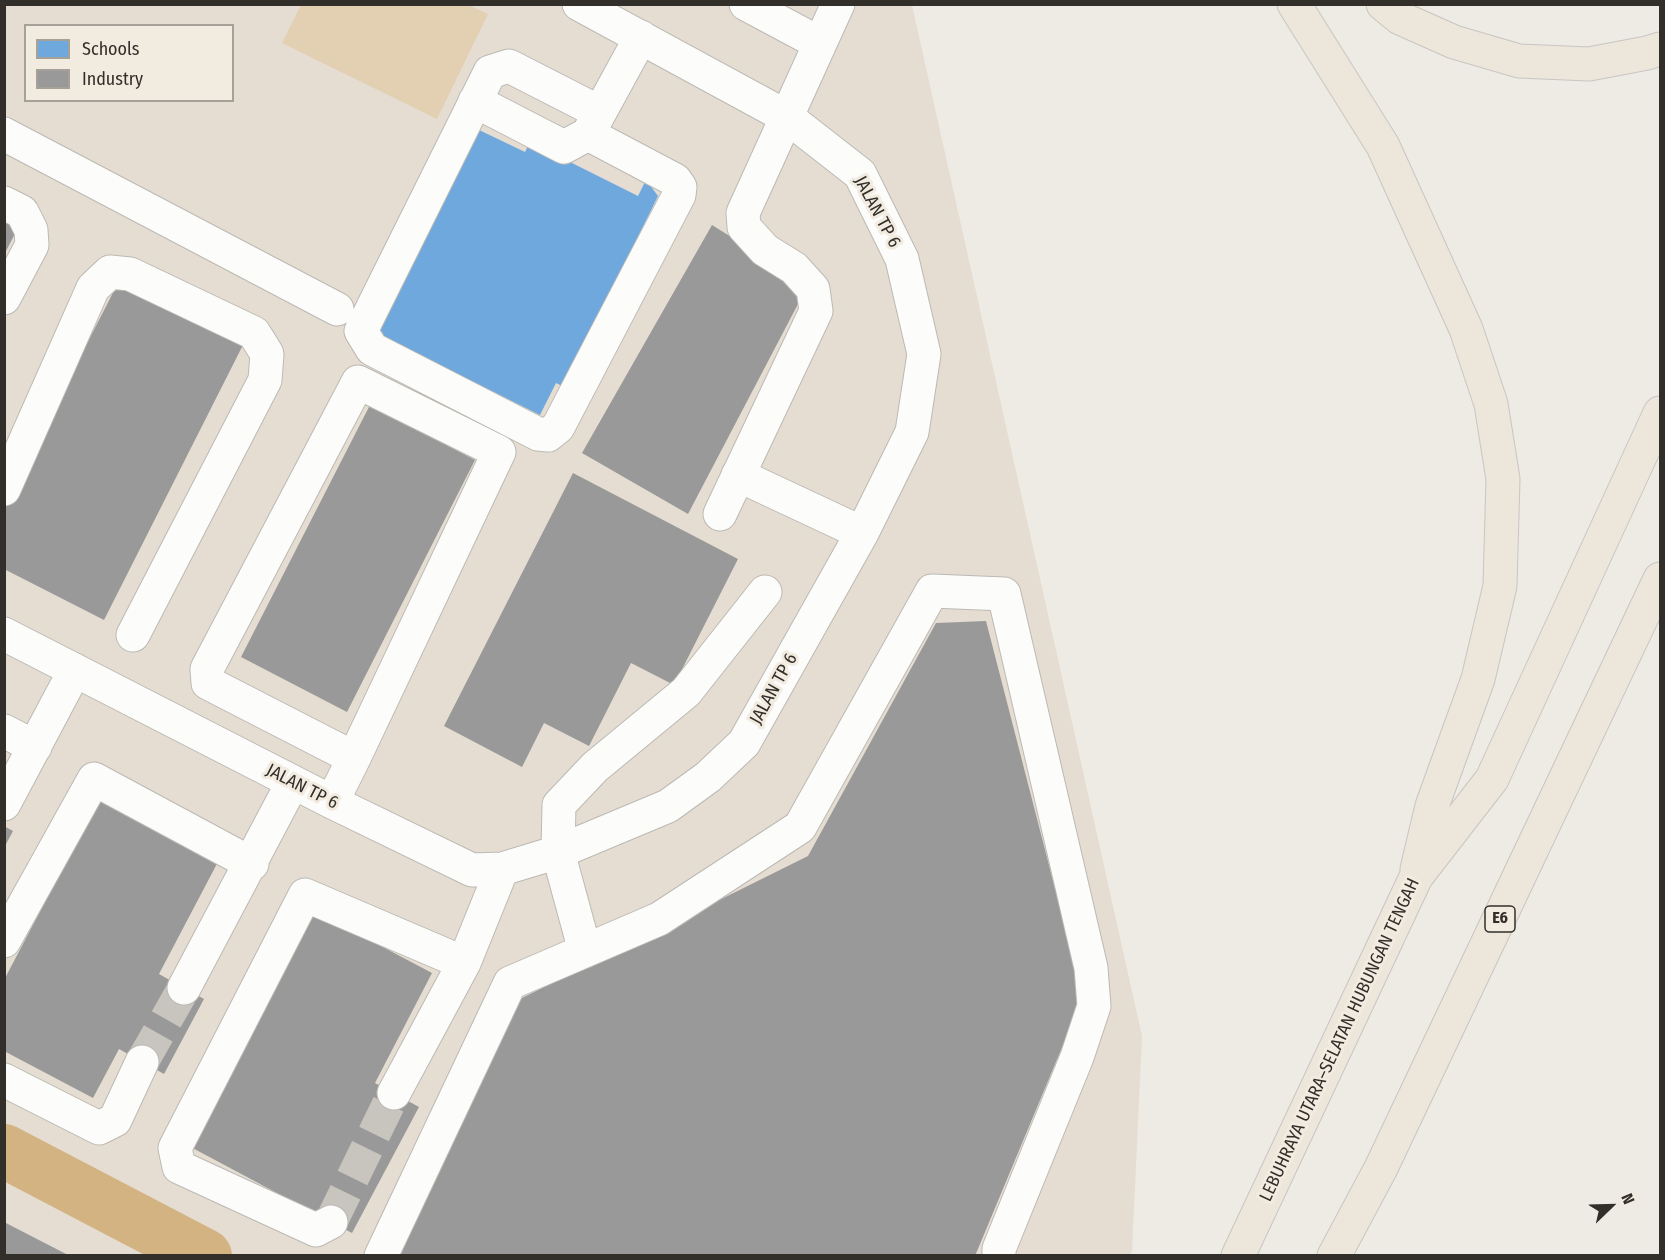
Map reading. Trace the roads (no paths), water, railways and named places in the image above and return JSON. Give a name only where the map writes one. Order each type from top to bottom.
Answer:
[{"type":"highway","points":[[1294,4],[1383,146],[1466,329],[1491,405],[1503,479],[1500,586],[1478,679],[1432,806],[1416,877]]},
{"type":"highway","points":[[1383,4],[1400,18],[1454,42],[1519,61],[1589,64],[1647,53],[1660,48]]},
{"type":"highway","name":"LEBUHRAYA UTARA–SELATAN HUBUNGAN TENGAH","points":[[1238,1256],[1416,877],[1492,779],[1660,412]]},
{"type":"highway","name":"E6","points":[[1334,1256],[1381,1168],[1660,579]]},
{"type":"street","name":"JALAN TP 6","points":[[4,634],[332,802],[472,870],[502,869],[558,852],[668,806],[708,777],[744,743],[862,533],[912,432],[924,354],[902,260],[860,174],[787,117],[579,4]]},
{"type":"street","points":[[746,4],[819,43]]},
{"type":"street","points":[[720,514],[816,311],[813,289],[794,268],[765,250],[744,227],[743,213],[838,4]]},
{"type":"street","points":[[475,101],[564,147],[593,123],[641,37]]},
{"type":"street","points":[[509,66],[593,123],[675,180],[680,187],[679,195],[558,427],[548,435],[537,434],[372,349],[361,331],[489,72],[509,66]]},
{"type":"street","points":[[4,134],[337,309]]},
{"type":"street","points":[[4,203],[22,212],[31,230],[32,245],[4,298]]},
{"type":"street","points":[[4,489],[93,288],[110,272],[130,274],[254,333],[267,354],[265,380],[133,635]]},
{"type":"street","points":[[332,802],[354,758],[499,452],[358,381],[207,669],[208,683],[354,758]]},
{"type":"street","points":[[738,475],[862,533]]},
{"type":"street","points":[[381,1256],[510,983],[658,919],[800,827],[932,591],[1004,594],[1091,968],[1094,1006],[1077,1057],[999,1249],[999,1256]]},
{"type":"street","points":[[585,951],[558,852],[560,805],[595,767],[686,692],[765,592]]},
{"type":"street","points":[[4,804],[75,670]]},
{"type":"street","points":[[4,731],[35,747]]},
{"type":"street","points":[[4,941],[94,779],[252,864]]},
{"type":"street","points":[[184,988],[252,864],[293,782]]},
{"type":"street","points":[[394,1093],[464,963],[502,869]]},
{"type":"street","points":[[331,1222],[316,1230],[179,1167],[175,1148],[305,895],[464,963]]},
{"type":"street","points":[[4,1080],[99,1128],[115,1120],[142,1062]]},
{"type":"waterway","points":[[4,1151],[205,1256]]},
{"type":"tunnel","points":[[142,1062],[184,988]]},
{"type":"tunnel","points":[[331,1222],[394,1093]]}]
